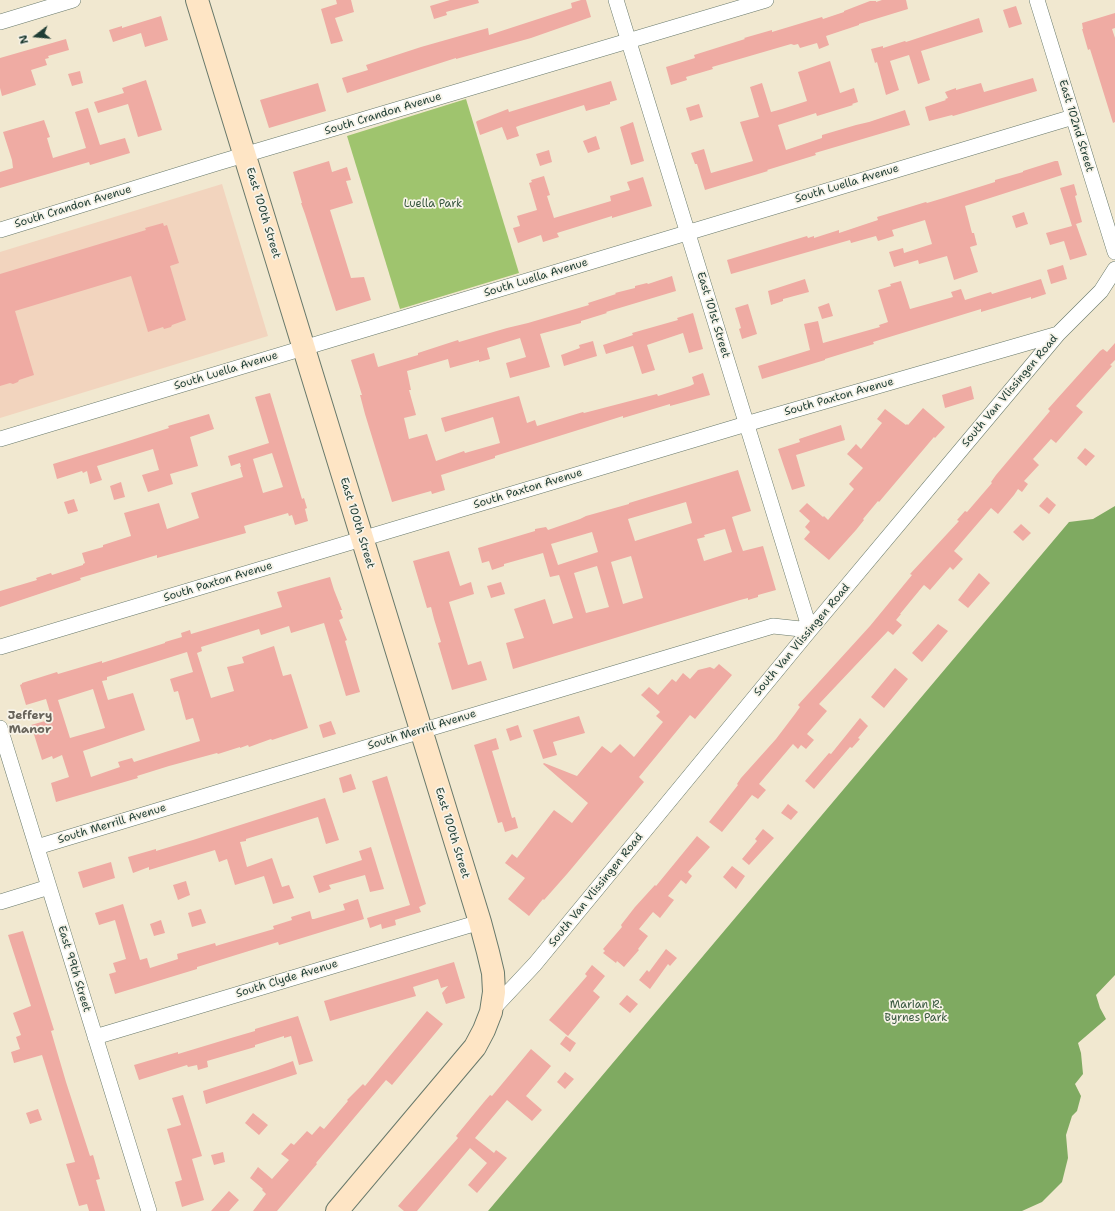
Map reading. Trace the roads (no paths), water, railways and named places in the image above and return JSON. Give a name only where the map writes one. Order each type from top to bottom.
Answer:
[{"type":"main road","name":"East 100th Street","points":[[197,0],[480,922],[493,973],[494,992],[491,1012],[475,1047],[337,1211]]},
{"type":"street","points":[[0,22],[73,0]]},
{"type":"street","name":"East 101st Street","points":[[616,0],[810,630]]},
{"type":"street","name":"South Crandon Avenue","points":[[0,230],[245,155],[766,0]]},
{"type":"street","name":"East 102nd Street","points":[[1037,0],[1114,244]]},
{"type":"street","name":"South Luella Avenue","points":[[0,439],[1073,117]]},
{"type":"street","name":"South Van Vlissingen Road","points":[[491,1012],[535,964],[810,630],[1058,334],[1101,290],[1115,272]]},
{"type":"street","name":"South Paxton Avenue","points":[[0,647],[747,424],[1058,334]]},
{"type":"street","name":"South Merrill Avenue","points":[[37,847],[773,626],[810,630]]},
{"type":"street","name":"East 99th Street","points":[[0,728],[148,1211]]},
{"type":"street","points":[[0,902],[49,887]]},
{"type":"street","name":"South Clyde Avenue","points":[[95,1037],[480,922]]},
{"type":"district","name":"Jeffery Manor","points":[[30,723]]},
{"type":"park label","name":"Luella Park","points":[[433,204]]},
{"type":"park label","name":"Marian R. Byrnes Park","points":[[916,1011]]}]
